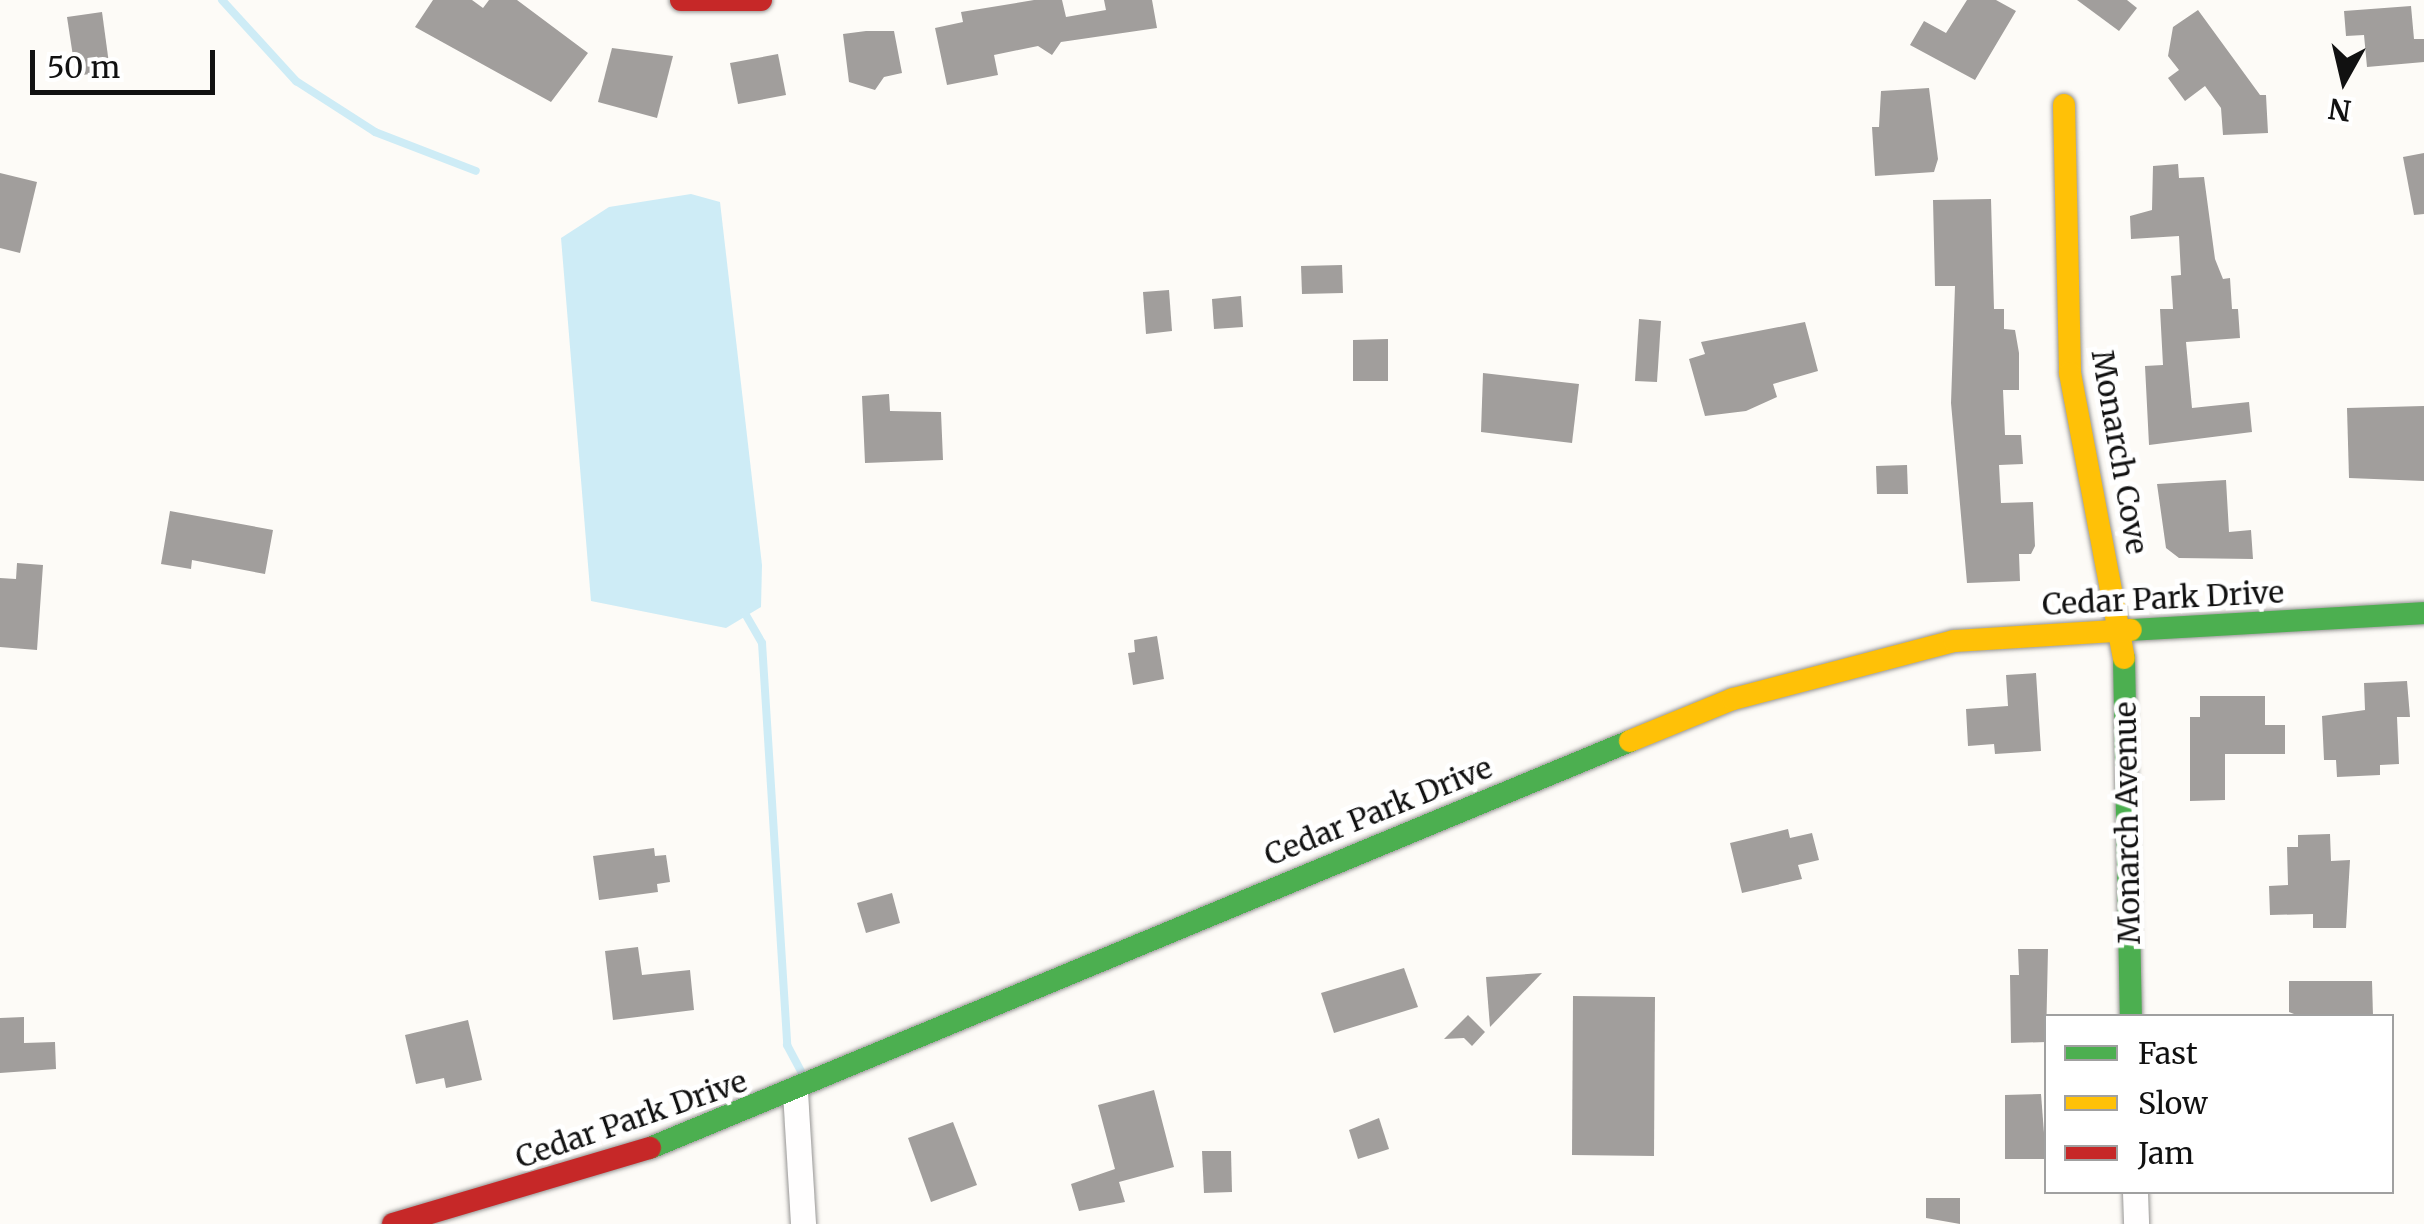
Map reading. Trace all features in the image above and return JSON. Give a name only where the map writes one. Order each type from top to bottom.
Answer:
[{"type":"street","points":[[681,0],[761,0]]},
{"type":"street","name":"Monarch Cove","points":[[2064,104],[2070,373],[2123,630]]},
{"type":"street","name":"Cedar Park Drive","points":[[393,1224],[630,1156],[795,1092],[1136,943],[1733,699],[1954,641],[2424,613]]},
{"type":"street","name":"Monarch Avenue","points":[[2123,630],[2131,1014]]},
{"type":"street","points":[[795,1092],[803,1224]]},
{"type":"street","points":[[2135,1194],[2136,1224]]},
{"type":"water","points":[[691,194],[720,202],[762,565],[761,607],[726,628],[591,601],[561,238],[609,207]]},
{"type":"building","points":[[433,0],[472,0],[483,8],[489,0],[517,0],[588,53],[551,102],[415,27]]},
{"type":"building","points":[[1034,0],[1062,0],[1066,17],[1106,10],[1104,0],[1152,0],[1157,28],[1061,42],[1052,55],[1038,46],[994,55],[998,75],[947,85],[935,28],[963,22],[961,12]]},
{"type":"building","points":[[1967,0],[1996,0],[2016,11],[1975,80],[1910,45],[1924,21],[1946,33]]},
{"type":"building","points":[[2077,0],[2127,0],[2137,8],[2119,31]]},
{"type":"building","points":[[2411,6],[2414,39],[2424,39],[2424,62],[2367,67],[2364,35],[2346,36],[2344,11]]},
{"type":"building","points":[[2198,10],[2260,95],[2266,95],[2268,133],[2223,135],[2221,108],[2205,86],[2185,101],[2168,78],[2179,70],[2168,56],[2173,27]]},
{"type":"building","points":[[102,12],[110,71],[76,76],[67,17]]},
{"type":"building","points":[[894,31],[902,73],[884,77],[875,90],[849,82],[843,34]]},
{"type":"building","points":[[612,48],[673,56],[657,118],[598,102]]},
{"type":"building","points":[[778,54],[786,95],[738,104],[730,63]]},
{"type":"building","points":[[1929,88],[1938,159],[1934,172],[1875,176],[1872,127],[1879,127],[1881,91]]},
{"type":"building","points":[[2424,153],[2424,214],[2414,215],[2403,157]]},
{"type":"building","points":[[2178,164],[2179,178],[2204,177],[2215,259],[2223,279],[2230,278],[2232,309],[2238,309],[2240,338],[2186,342],[2192,408],[2249,402],[2252,432],[2149,445],[2145,366],[2163,365],[2160,309],[2173,309],[2171,276],[2181,275],[2179,236],[2131,239],[2130,216],[2152,210],[2153,166]]},
{"type":"building","points":[[0,173],[37,182],[20,253],[0,248]]},
{"type":"building","points":[[1991,199],[1994,309],[2004,309],[2004,329],[2015,330],[2019,353],[2019,390],[2003,390],[2005,435],[2021,435],[2023,464],[1999,465],[2001,503],[2033,502],[2035,546],[2031,554],[2019,554],[2020,581],[1967,583],[1951,403],[1955,286],[1935,286],[1933,200]]},
{"type":"building","points":[[1342,265],[1343,293],[1302,294],[1301,266]]},
{"type":"building","points":[[1169,290],[1172,331],[1146,334],[1143,292]]},
{"type":"building","points":[[1241,296],[1243,327],[1214,329],[1212,299]]},
{"type":"building","points":[[1639,319],[1661,321],[1657,382],[1635,381]]},
{"type":"building","points":[[1805,322],[1818,371],[1773,384],[1777,397],[1746,411],[1705,416],[1689,359],[1705,354],[1701,342]]},
{"type":"building","points":[[1388,339],[1388,381],[1353,381],[1353,340]]},
{"type":"building","points":[[1483,373],[1579,384],[1572,443],[1481,432]]},
{"type":"building","points":[[889,394],[890,411],[941,412],[943,460],[865,463],[862,396]]},
{"type":"building","points":[[2424,406],[2424,481],[2349,478],[2347,408]]},
{"type":"building","points":[[1907,465],[1908,494],[1877,494],[1876,466]]},
{"type":"building","points":[[2226,480],[2229,532],[2251,530],[2253,559],[2179,558],[2166,548],[2157,484]]},
{"type":"building","points":[[170,511],[273,530],[265,574],[192,560],[191,569],[161,564]]},
{"type":"building","points":[[17,563],[43,565],[37,650],[0,647],[0,578],[16,579]]},
{"type":"building","points":[[1157,636],[1164,679],[1133,685],[1128,653],[1135,652],[1134,640]]},
{"type":"building","points":[[2036,673],[2041,751],[1995,754],[1994,744],[1968,746],[1966,709],[2008,706],[2006,675]]},
{"type":"building","points":[[2407,681],[2410,717],[2397,717],[2399,764],[2380,765],[2380,775],[2337,777],[2336,760],[2324,760],[2322,716],[2365,710],[2364,683]]},
{"type":"building","points":[[2200,696],[2265,696],[2265,725],[2285,725],[2285,754],[2225,754],[2225,800],[2190,801],[2190,717],[2200,717]]},
{"type":"building","points":[[1788,829],[1790,838],[1812,833],[1819,860],[1798,865],[1802,879],[1742,893],[1730,843]]},
{"type":"building","points":[[2330,834],[2331,861],[2350,860],[2346,928],[2313,928],[2313,914],[2270,915],[2269,886],[2288,885],[2287,847],[2298,847],[2298,835]]},
{"type":"building","points":[[654,848],[655,856],[666,855],[670,882],[657,884],[658,892],[599,900],[593,856]]},
{"type":"building","points":[[892,893],[900,923],[866,933],[857,903]]},
{"type":"building","points":[[638,947],[642,975],[690,970],[694,1010],[613,1020],[605,951]]},
{"type":"building","points":[[2018,949],[2048,949],[2044,1042],[2011,1043],[2010,975],[2019,975]]},
{"type":"building","points":[[1404,968],[1418,1007],[1334,1033],[1321,993]]},
{"type":"building","points":[[1542,973],[1490,1027],[1486,977]]},
{"type":"building","points":[[2289,981],[2372,981],[2373,1014],[2289,1012]]},
{"type":"building","points":[[1573,996],[1655,997],[1654,1156],[1572,1155]]},
{"type":"building","points":[[1468,1015],[1485,1032],[1472,1046],[1464,1038],[1444,1039]]},
{"type":"building","points":[[24,1017],[24,1043],[55,1042],[56,1069],[0,1073],[0,1018]]},
{"type":"building","points":[[468,1020],[482,1080],[446,1088],[444,1078],[416,1084],[405,1035]]},
{"type":"building","points":[[1154,1090],[1174,1167],[1119,1182],[1125,1202],[1079,1211],[1071,1184],[1115,1169],[1098,1105]]},
{"type":"building","points":[[2041,1094],[2044,1159],[2005,1159],[2005,1095]]},
{"type":"building","points":[[1379,1118],[1389,1149],[1358,1159],[1349,1130]]},
{"type":"building","points":[[953,1122],[977,1185],[931,1202],[908,1138]]},
{"type":"building","points":[[1202,1151],[1231,1151],[1232,1192],[1204,1193]]},
{"type":"building","points":[[1926,1198],[1960,1198],[1960,1224],[1926,1218]]},
{"type":"waterway","points":[[222,0],[296,81],[375,132],[476,171]]},
{"type":"waterway","points":[[743,610],[762,643],[787,1045],[801,1071]]},
{"type":"traffic: fast","points":[[2131,630],[2424,613]]},
{"type":"traffic: fast","points":[[2124,658],[2131,1014]]},
{"type":"traffic: fast","points":[[650,1148],[1630,741]]},
{"type":"traffic: slow","points":[[2064,105],[2070,373],[2124,658]]},
{"type":"traffic: slow","points":[[1630,741],[1733,699],[1954,641],[2131,630]]},
{"type":"traffic: jam","points":[[681,0],[761,0]]},
{"type":"traffic: jam","points":[[393,1224],[650,1148]]}]
